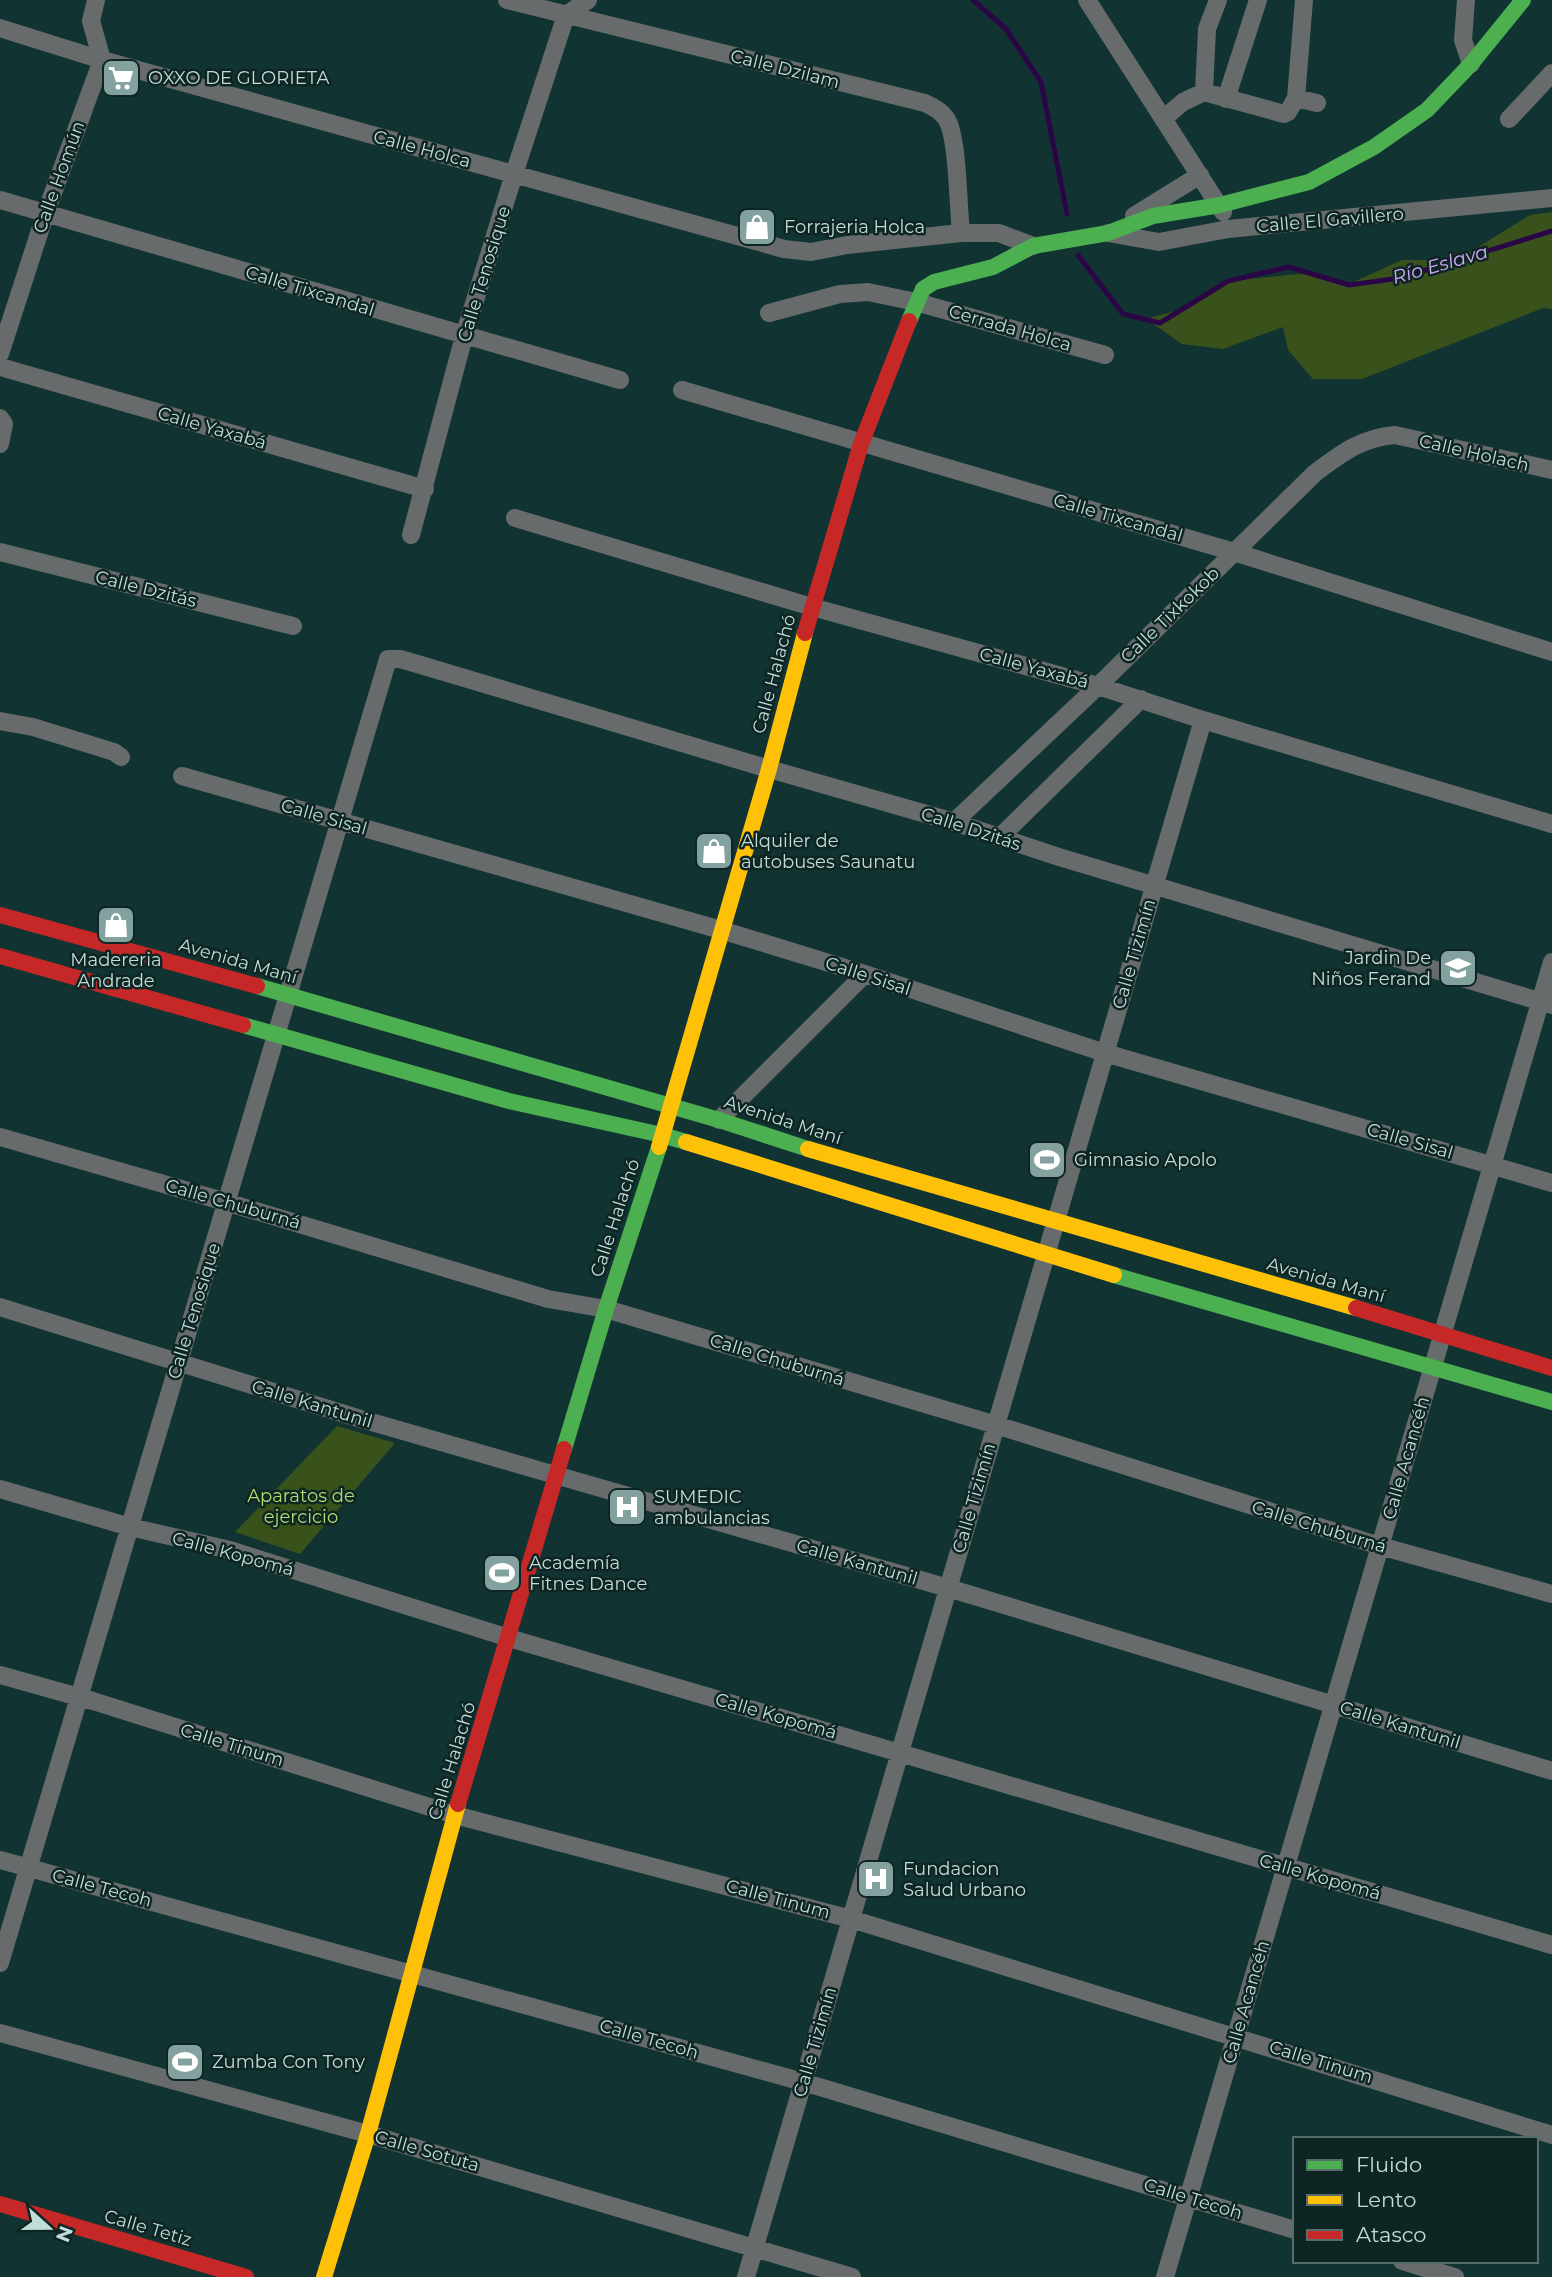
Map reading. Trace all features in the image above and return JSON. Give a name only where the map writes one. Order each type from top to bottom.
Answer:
[{"type":"street","points":[[96,0],[91,21],[102,60]]},
{"type":"street","name":"Calle Dzilam","points":[[507,0],[925,103],[941,111],[949,124],[953,143],[961,233]]},
{"type":"street","points":[[566,15],[589,0]]},
{"type":"street","points":[[1087,0],[1220,205],[1228,229]]},
{"type":"street","points":[[1204,92],[1207,29],[1218,0]]},
{"type":"street","points":[[1226,99],[1258,0]]},
{"type":"street","points":[[1163,118],[1183,102],[1204,92],[1288,113],[1296,98],[1304,0]]},
{"type":"street","points":[[1466,0],[1463,40],[1471,64]]},
{"type":"street","name":"Calle Halachó","points":[[324,2277],[368,2134],[410,1972],[455,1815],[606,1310],[672,1106],[769,769],[812,607],[861,444],[916,302],[923,289],[934,282],[993,267],[1033,246],[1108,233],[1153,216],[1220,205],[1309,182],[1374,147],[1427,110],[1471,64],[1522,0]]},
{"type":"street","name":"Calle Tenosique","points":[[411,535],[464,337],[566,15]]},
{"type":"street","name":"Calle Holca","points":[[0,28],[102,60],[784,249],[811,252],[847,245],[961,233],[999,233],[1033,246]]},
{"type":"street","name":"Calle Homún","points":[[0,354],[46,212],[102,60]]},
{"type":"street","points":[[1509,119],[1552,73]]},
{"type":"street","points":[[1296,98],[1317,103]]},
{"type":"street","points":[[1108,233],[1200,175]]},
{"type":"street","name":"Calle El Gavillero","points":[[1108,233],[1159,242],[1228,229],[1552,198]]},
{"type":"street","name":"Calle Tixcandal","points":[[0,200],[464,337],[620,380]]},
{"type":"street","name":"Cerrada Holca","points":[[769,313],[840,294],[868,292],[916,302],[1105,355]]},
{"type":"street","name":"Calle Yaxabá","points":[[0,368],[425,489]]},
{"type":"street","name":"Calle Tixcandal","points":[[682,390],[1234,552],[1552,652]]},
{"type":"street","points":[[0,418],[5,424],[0,444]]},
{"type":"street","name":"Calle Holach","points":[[1395,435],[1552,470]]},
{"type":"street","name":"Calle Tixkokob","points":[[954,822],[1098,686],[1315,473],[1344,451],[1374,437],[1395,435]]},
{"type":"street","name":"Calle Yaxabá","points":[[515,517],[812,607],[1098,686],[1552,824]]},
{"type":"street","name":"Calle Dzitás","points":[[0,552],[293,626]]},
{"type":"street","name":"Calle Tenosique","points":[[0,1963],[388,659]]},
{"type":"street","name":"Calle Dzitás","points":[[388,659],[400,659],[954,822],[1059,858],[1546,1004]]},
{"type":"street","points":[[1000,837],[1141,699]]},
{"type":"street","name":"Calle Tizimín","points":[[746,2277],[1203,720]]},
{"type":"street","points":[[0,721],[33,727],[114,752],[121,757]]},
{"type":"street","name":"Calle Sisal","points":[[182,776],[721,929],[1105,1053],[1552,1183]]},
{"type":"street","name":"Avenida Maní","points":[[0,915],[719,1119],[852,1163],[1552,1368]]},
{"type":"street","points":[[0,956],[509,1101],[662,1135],[1046,1254],[1552,1402]]},
{"type":"street","name":"Calle Acancéh","points":[[1166,2277],[1493,1165],[1546,1004],[1552,962]]},
{"type":"street","points":[[719,1119],[865,974]]},
{"type":"street","name":"Calle Chuburná","points":[[0,1138],[226,1202],[548,1299],[606,1310],[996,1425],[1380,1546],[1552,1594]]},
{"type":"street","name":"Calle Kantunil","points":[[0,1307],[178,1363],[556,1476],[948,1588],[1552,1771]]},
{"type":"street","name":"Calle Kopomá","points":[[0,1489],[130,1527],[230,1550],[509,1638],[1552,1945]]},
{"type":"street","name":"Calle Tinum","points":[[0,1675],[79,1697],[455,1815],[851,1919],[1552,2135]]},
{"type":"street","name":"Calle Tecoh","points":[[0,1860],[803,2082],[1293,2229]]},
{"type":"street","name":"Calle Sotuta","points":[[0,2033],[368,2134],[852,2277]]},
{"type":"street","name":"Calle Tetiz","points":[[0,2204],[246,2277]]},
{"type":"street","points":[[1409,2263],[1455,2277]]},
{"type":"green space","points":[[1552,212],[1552,309],[1543,308],[1362,379],[1313,379],[1288,350],[1283,327],[1223,349],[1182,344],[1146,319],[1183,309],[1228,281],[1309,273],[1349,284],[1402,260],[1457,260],[1530,215]]},
{"type":"green space","name":"Aparatos de ejercicio","points":[[337,1426],[395,1443],[300,1554],[235,1532]]},
{"type":"waterway","name":"Río Eslava","points":[[973,0],[1006,29],[1041,82],[1067,214]]},
{"type":"waterway","name":"Río Eslava","points":[[1078,255],[1123,314],[1160,323],[1228,281],[1289,267],[1349,285],[1400,278],[1552,231]]},
{"type":"traffic: fast","points":[[909,321],[923,289],[934,282],[993,267],[1033,246],[1108,233],[1153,216],[1220,205],[1309,182],[1374,147],[1427,110],[1471,64],[1523,0]]},
{"type":"traffic: fast","points":[[257,986],[719,1120],[808,1149]]},
{"type":"traffic: fast","points":[[243,1025],[509,1101],[686,1142]]},
{"type":"traffic: fast","points":[[564,1449],[659,1147]]},
{"type":"traffic: fast","points":[[1114,1275],[1552,1402]]},
{"type":"traffic: slow","points":[[659,1147],[769,769],[805,633]]},
{"type":"traffic: slow","points":[[686,1142],[1114,1275]]},
{"type":"traffic: slow","points":[[808,1149],[1356,1308]]},
{"type":"traffic: slow","points":[[324,2277],[368,2134],[458,1804]]},
{"type":"traffic: jam","points":[[805,633],[861,444],[909,321]]},
{"type":"traffic: jam","points":[[0,915],[257,986]]},
{"type":"traffic: jam","points":[[0,956],[243,1025]]},
{"type":"traffic: jam","points":[[1356,1308],[1552,1368]]},
{"type":"traffic: jam","points":[[458,1804],[564,1449]]},
{"type":"traffic: jam","points":[[0,2204],[246,2277]]},
{"type":"place","name":"OXXO DE GLORIETA","points":[[121,78]]},
{"type":"place","name":"Forrajeria Holca","points":[[757,227]]},
{"type":"place","name":"Alquiler de autobuses Saunatu","points":[[714,851]]},
{"type":"place","name":"Madereria Andrade","points":[[116,925]]},
{"type":"place","name":"Jardin De Niños Ferand","points":[[1458,968]]},
{"type":"place","name":"Gimnasio Apolo","points":[[1047,1160]]},
{"type":"place","name":"SUMEDIC ambulancias","points":[[627,1507]]},
{"type":"place","name":"Academía Fitnes Dance","points":[[502,1573]]},
{"type":"place","name":"Fundacion Salud Urbano","points":[[876,1879]]},
{"type":"place","name":"Zumba Con Tony","points":[[185,2062]]}]
